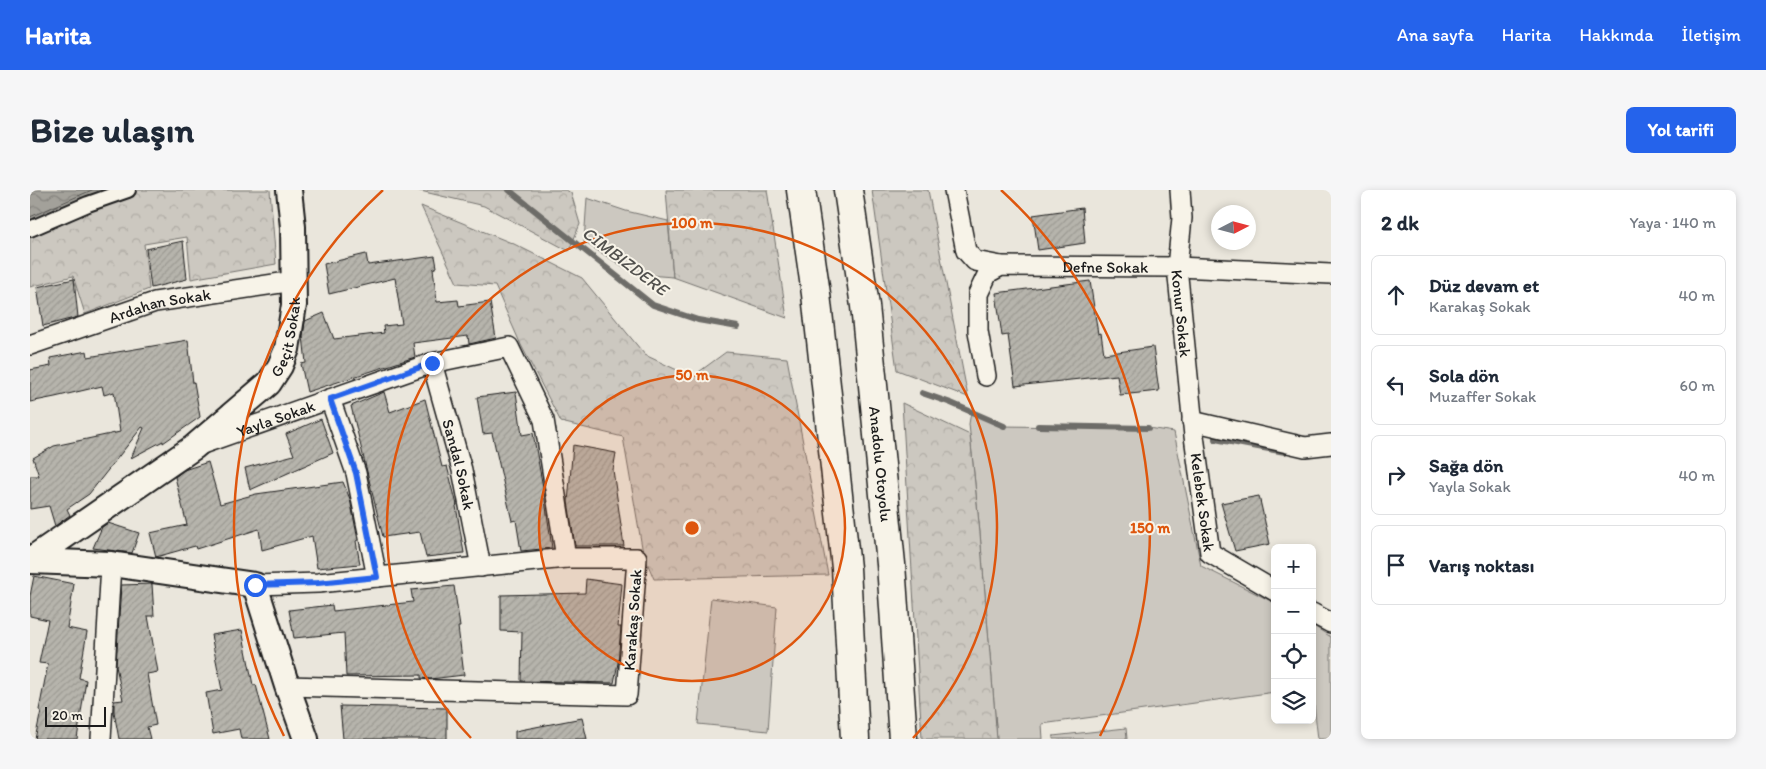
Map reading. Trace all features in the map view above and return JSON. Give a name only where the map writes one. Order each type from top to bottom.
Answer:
[{"type":"highway","points":[[801,190],[816,294],[846,568],[855,739]]},
{"type":"highway","name":"Anadolu Otoyolu","points":[[848,190],[864,306],[891,564],[903,739]]},
{"type":"street","points":[[30,229],[88,204],[128,190]]},
{"type":"street","name":"Geçit Sokak","points":[[194,447],[269,383],[280,366],[287,349],[294,304],[289,190]]},
{"type":"street","name":"Defne Sokak","points":[[954,190],[966,251],[975,262],[1002,266],[1177,267],[1331,274]]},
{"type":"street","name":"Konur Sokak","points":[[1180,190],[1182,218],[1177,267],[1193,429]]},
{"type":"street","points":[[986,376],[978,331],[978,294],[988,273],[1002,266]]},
{"type":"street","name":"Ardahan Sokak","points":[[30,345],[155,302],[294,281]]},
{"type":"street","name":"Yayla Sokak","points":[[30,560],[194,447],[432,363],[509,346],[544,420],[566,558]]},
{"type":"street","name":"Sandal Sokak","points":[[432,363],[462,470],[481,567]]},
{"type":"street","points":[[330,399],[356,473],[377,577]]},
{"type":"street","points":[[1193,429],[1305,447],[1331,444]]},
{"type":"street","name":"Kelebek Sokak","points":[[1193,429],[1210,553],[1272,589]]},
{"type":"street","name":"Karakaş Sokak","points":[[255,585],[318,583],[566,558],[637,558],[627,695],[287,686]]},
{"type":"street","points":[[30,560],[110,564],[255,585],[306,739]]},
{"type":"street","points":[[101,739],[110,564]]},
{"type":"street","points":[[1316,615],[1331,624]]},
{"type":"green space","points":[[128,190],[270,190],[276,264],[191,279],[187,237],[144,244],[149,289],[85,314],[73,276],[30,287],[30,230]]},
{"type":"green space","points":[[416,190],[566,190],[571,193],[580,224],[569,251],[484,206]]},
{"type":"green space","points":[[666,190],[767,190],[787,318],[673,277]]},
{"type":"green space","points":[[872,190],[928,190],[968,397],[897,370]]},
{"type":"green space","points":[[587,198],[626,211],[668,221],[673,277],[635,274],[584,242]]},
{"type":"green space","points":[[421,206],[514,244],[582,278],[645,355],[692,377],[726,352],[787,358],[828,575],[654,579],[643,553],[623,437],[561,422],[521,345],[495,286],[457,283]]},
{"type":"green space","points":[[902,403],[970,435],[997,739],[922,739]]},
{"type":"green space","points":[[971,412],[1001,426],[1148,428],[1174,432],[1201,566],[1271,601],[1271,693],[1042,724],[1043,739],[997,739],[969,424]]},
{"type":"green space","points":[[711,598],[777,607],[768,731],[698,724]]},
{"type":"green space","points":[[1316,628],[1331,637],[1331,739],[1318,739],[1316,722]]},
{"type":"green space","points":[[1126,728],[1127,739],[1053,739],[1053,736]]},
{"type":"water","points":[[30,190],[128,190],[30,229]]},
{"type":"building","points":[[1082,208],[1085,243],[1038,250],[1033,215]]},
{"type":"building","points":[[183,241],[187,279],[151,288],[146,249]]},
{"type":"building","points":[[366,254],[368,265],[435,256],[437,267],[433,269],[437,302],[458,300],[459,306],[490,302],[496,338],[469,344],[468,336],[413,343],[415,357],[307,392],[301,364],[306,363],[303,336],[305,321],[324,313],[334,339],[384,333],[383,326],[402,324],[395,278],[329,294],[324,264]]},
{"type":"building","points":[[74,279],[78,317],[43,326],[37,287]]},
{"type":"building","points":[[1090,281],[1098,334],[1101,333],[1104,354],[1153,347],[1159,391],[1120,395],[1117,375],[1015,386],[1008,335],[1002,336],[996,293]]},
{"type":"building","points":[[188,340],[193,383],[200,417],[163,443],[163,441],[131,458],[144,428],[142,427],[89,494],[67,509],[70,515],[55,526],[49,506],[30,509],[30,476],[39,476],[33,458],[54,446],[120,432],[114,392],[104,395],[102,386],[30,402],[30,370],[51,366],[50,358],[87,351],[88,357]]},
{"type":"building","points":[[384,392],[390,412],[425,399],[442,467],[447,466],[457,505],[464,553],[426,557],[420,532],[383,537],[351,406]]},
{"type":"building","points":[[516,392],[522,435],[533,433],[552,548],[521,551],[516,520],[512,521],[492,433],[483,434],[477,397]]},
{"type":"building","points":[[321,419],[333,453],[250,490],[245,468],[294,455],[286,434]]},
{"type":"building","points":[[573,445],[616,453],[613,470],[624,546],[575,546],[568,502]]},
{"type":"building","points":[[208,462],[220,504],[256,494],[343,482],[350,499],[358,540],[356,541],[360,564],[317,568],[312,536],[262,550],[259,529],[196,549],[195,546],[156,557],[150,533],[187,525],[175,477],[184,470]]},
{"type":"building","points":[[1259,496],[1270,544],[1235,551],[1221,503]]},
{"type":"building","points":[[108,523],[139,533],[132,553],[93,548],[102,527]]},
{"type":"building","points":[[34,576],[74,584],[67,628],[87,632],[79,678],[86,680],[77,739],[35,739],[48,664],[39,663],[48,620],[30,616],[30,596]]},
{"type":"building","points":[[586,579],[622,584],[618,627],[621,627],[614,683],[521,681],[522,632],[501,631],[501,595],[585,593]]},
{"type":"building","points":[[152,584],[154,616],[148,616],[158,672],[147,674],[156,725],[147,727],[150,739],[119,739],[114,701],[123,700],[116,666],[121,585]]},
{"type":"building","points":[[454,586],[464,675],[430,679],[421,678],[421,675],[346,676],[344,633],[294,638],[289,610],[332,605],[333,611],[413,602],[411,590]]},
{"type":"building","points":[[242,630],[253,685],[256,685],[270,739],[241,739],[239,729],[213,734],[206,693],[222,690],[211,635]]},
{"type":"building","points":[[340,706],[447,708],[447,739],[343,739]]},
{"type":"building","points":[[582,718],[587,739],[515,739],[515,731]]},
{"type":"waterway","name":"CIMBIZDERE","points":[[509,190],[653,305],[698,320],[738,327]]},
{"type":"waterway","name":"CIMBIZDERE","points":[[922,393],[951,403],[1004,426]]},
{"type":"waterway","name":"CIMBIZDERE","points":[[1038,426],[1148,428]]},
{"type":"waterway","name":"CIMBIZDERE","points":[[1215,439],[1285,452]]},
{"type":"route","points":[[255,585],[318,583],[377,577],[356,473],[330,399],[432,363]]}]
